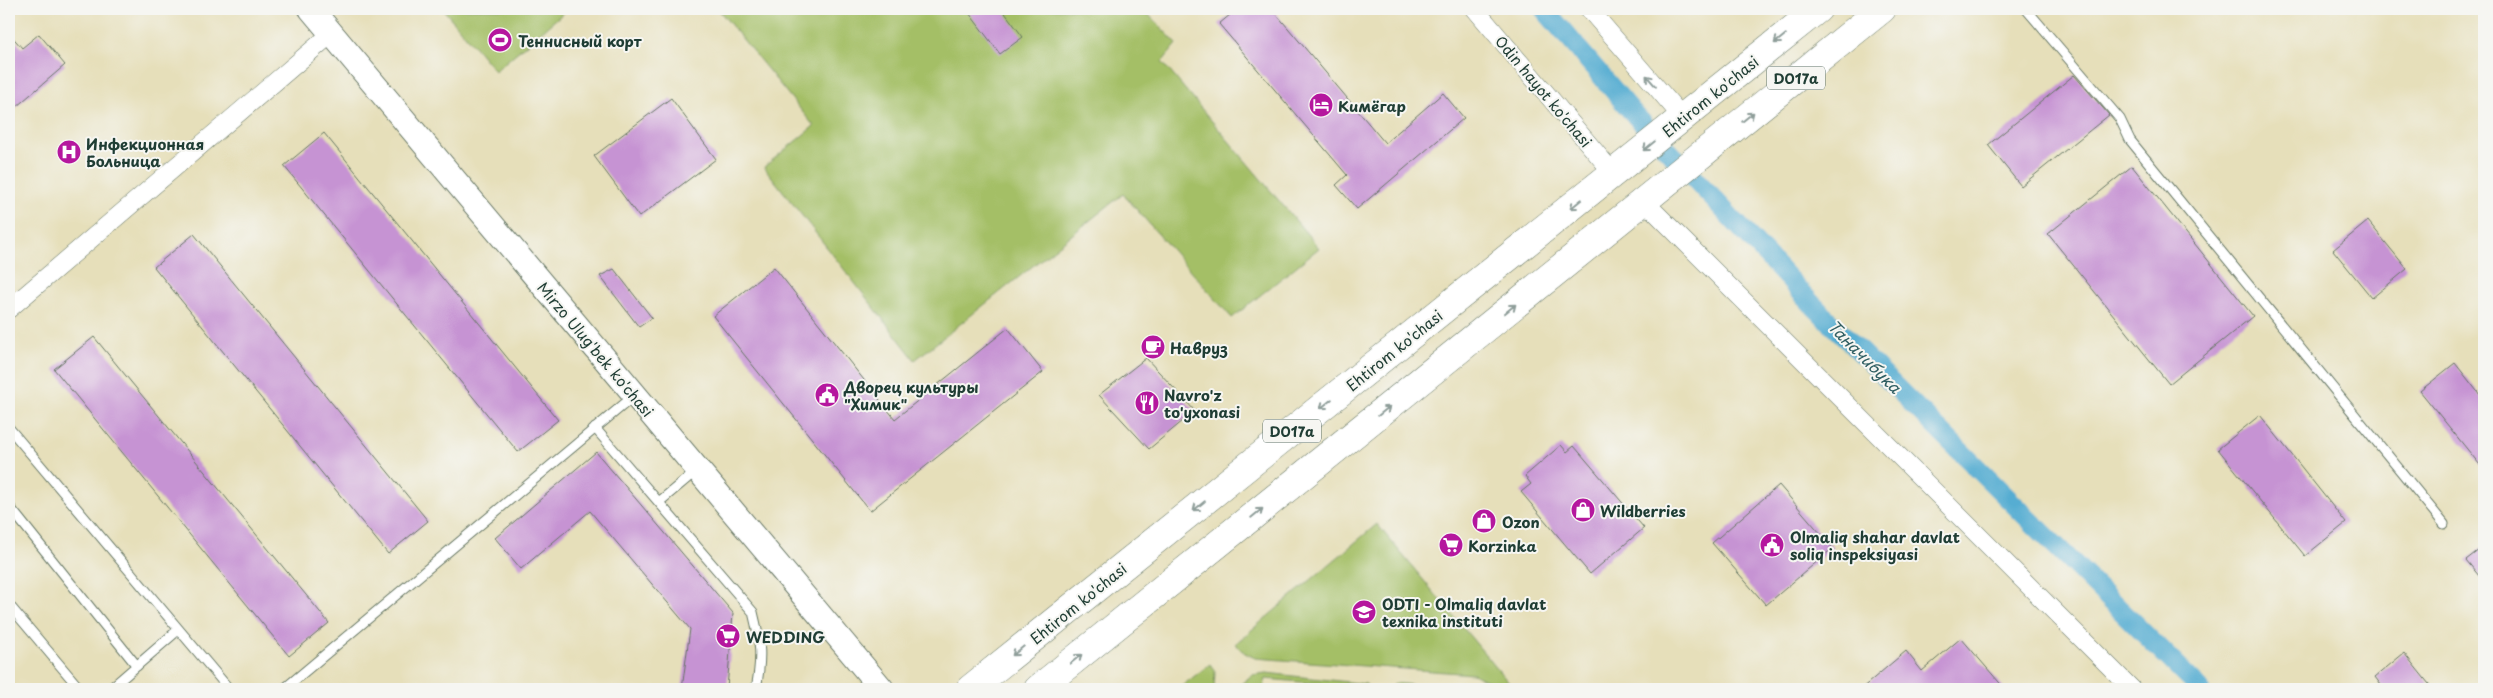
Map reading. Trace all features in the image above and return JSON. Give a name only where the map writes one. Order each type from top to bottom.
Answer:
[{"type":"main road","name":"Mirzo Ulug'bek ko'chasi","points":[[311,9],[882,689]]},
{"type":"main road","name":"Ehtirom ko'chasi","points":[[970,689],[1818,9]]},
{"type":"main road","name":"D017a","points":[[1038,689],[1882,9]]},
{"type":"street","name":"Odin hayot ko'chasi","points":[[1474,9],[1614,174]]},
{"type":"street","points":[[1589,9],[1683,118]]},
{"type":"street","points":[[9,309],[331,34]]},
{"type":"street","points":[[1649,197],[2132,689]]},
{"type":"lane","points":[[2026,9],[2120,119],[2130,140],[2444,524]]},
{"type":"lane","points":[[284,689],[635,394]]},
{"type":"lane","points":[[9,428],[229,689]]},
{"type":"lane","points":[[595,428],[753,612],[761,643],[762,661],[756,689]]},
{"type":"lane","points":[[659,502],[698,470]]},
{"type":"lane","points":[[9,506],[138,666]]},
{"type":"lane","points":[[9,605],[80,689]]},
{"type":"lane","points":[[110,689],[178,630]]},
{"type":"green space","name":"Теннисный корт","points":[[443,9],[568,9],[495,71]]},
{"type":"green space","points":[[718,9],[1143,9],[1177,44],[1162,62],[1319,248],[1232,318],[1123,194],[915,360],[764,167],[814,126]]},
{"type":"green space","name":"ODTI - Olmaliq davlat texnika instituti","points":[[1377,524],[1514,689],[1506,689],[1473,674],[1255,658],[1245,653],[1235,644]]},
{"type":"green space","points":[[1210,664],[1215,671],[1214,689],[1178,689]]},
{"type":"green space","points":[[1266,673],[1366,684],[1369,689],[1324,689],[1324,684],[1266,679],[1263,689],[1235,689],[1252,675]]},
{"type":"green space","points":[[1395,683],[1449,689],[1390,689]]},
{"type":"building","points":[[966,9],[1002,9],[1023,37],[1000,54]]},
{"type":"building","name":"Кимёгар","points":[[1237,9],[1272,9],[1385,143],[1443,93],[1464,118],[1357,209],[1336,185],[1347,175],[1219,24]]},
{"type":"building","points":[[9,33],[22,48],[39,34],[65,65],[9,113]]},
{"type":"building","points":[[2074,75],[2109,115],[2021,186],[1988,145]]},
{"type":"building","points":[[671,98],[716,159],[639,217],[594,156]]},
{"type":"building","points":[[324,133],[558,420],[518,452],[284,166]]},
{"type":"building","points":[[2132,166],[2253,316],[2169,384],[2048,234]]},
{"type":"building","points":[[2368,221],[2407,269],[2372,298],[2333,250]]},
{"type":"building","points":[[194,234],[428,521],[388,554],[154,267]]},
{"type":"building","name":"Дворец культуры \"Химик\"","points":[[774,267],[895,419],[1008,328],[1043,372],[870,511],[713,316]]},
{"type":"building","points":[[614,269],[652,318],[639,327],[600,276]]},
{"type":"building","points":[[94,337],[329,623],[289,656],[54,369]]},
{"type":"building","name":"Navro'z to'yxonasi","points":[[1146,358],[1195,411],[1149,449],[1099,395]]},
{"type":"building","points":[[2455,363],[2484,400],[2484,470],[2420,391]]},
{"type":"building","points":[[2260,415],[2346,523],[2305,556],[2218,449]]},
{"type":"building","name":"Wildberries","points":[[1561,445],[1567,452],[1574,446],[1644,528],[1590,574],[1521,492],[1531,484],[1525,476]]},
{"type":"building","points":[[596,452],[733,613],[727,689],[682,689],[690,629],[590,511],[521,569],[495,538]]},
{"type":"building","name":"Olmaliq shahar davlat soliq inspeksiyasi","points":[[1779,485],[1833,548],[1766,605],[1712,543]]},
{"type":"building","points":[[2484,546],[2484,582],[2466,560]]},
{"type":"building","points":[[1961,638],[2005,689],[1861,689],[1906,651],[1922,671]]},
{"type":"building","points":[[2404,653],[2433,689],[2384,689],[2375,677]]},
{"type":"waterway","name":"Таначибука","points":[[1544,9],[1634,114],[1812,304],[2200,689]]},
{"type":"place","name":"Теннисный корт","points":[[500,40]]},
{"type":"place","name":"Кимёгар","points":[[1321,105]]},
{"type":"place","name":"Инфекционная Больница","points":[[69,152]]},
{"type":"place","name":"Навруз","points":[[1153,347]]},
{"type":"place","name":"Дворец культуры \"Химик\"","points":[[827,395]]},
{"type":"place","name":"Navro'z to'yxonasi","points":[[1147,403]]},
{"type":"place","name":"Wildberries","points":[[1583,510]]},
{"type":"place","name":"Ozon","points":[[1484,521]]},
{"type":"place","name":"Korzinka","points":[[1451,545]]},
{"type":"place","name":"Olmaliq shahar davlat soliq inspeksiyasi","points":[[1772,545]]},
{"type":"place","name":"ODTI - Olmaliq davlat texnika instituti","points":[[1364,612]]},
{"type":"place","name":"WEDDING","points":[[728,636]]}]
